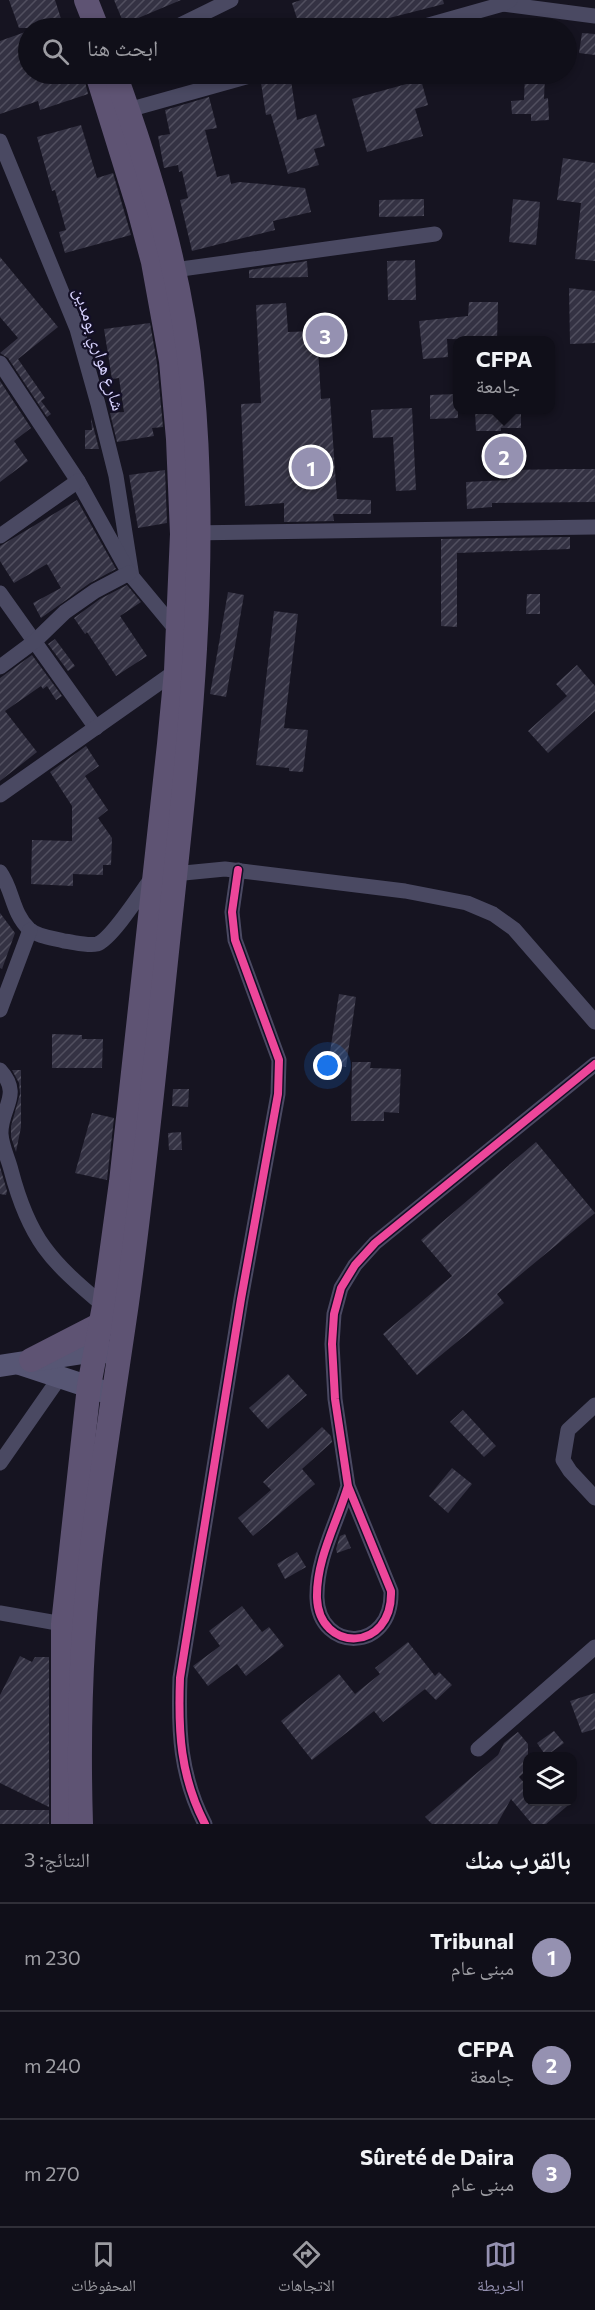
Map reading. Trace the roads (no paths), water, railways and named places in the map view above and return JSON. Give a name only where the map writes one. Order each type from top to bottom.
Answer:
[{"type":"main road","points":[[70,0],[77,18]]},
{"type":"main road","points":[[86,0],[93,18]]},
{"type":"main road","points":[[63,1824],[63,1624],[89,1386],[191,701],[191,533],[178,439],[171,361],[150,251],[100,84]]},
{"type":"main road","points":[[81,1824],[79,1758],[86,1621],[94,1534],[137,1226],[164,876],[178,632],[200,484],[192,381],[174,270],[159,210],[119,84]]},
{"type":"main road","points":[[16,1363],[101,1315]]},
{"type":"street","points":[[194,18],[231,0]]},
{"type":"street","points":[[452,18],[507,2],[595,16]]},
{"type":"street","points":[[128,110],[221,84]]},
{"type":"street","name":"شارع هواري بومدين","points":[[0,141],[77,329],[99,404],[116,476],[130,575]]},
{"type":"street","points":[[174,270],[435,234]]},
{"type":"street","points":[[0,363],[78,481],[130,575],[178,632]]},
{"type":"street","points":[[0,536],[78,481]]},
{"type":"street","points":[[191,533],[595,527]]},
{"type":"street","points":[[0,666],[35,641],[65,612],[95,591],[130,575]]},
{"type":"street","points":[[0,593],[96,728]]},
{"type":"street","points":[[0,795],[176,672]]},
{"type":"street","points":[[0,872],[11,891],[15,912],[30,930],[46,937],[79,944],[98,944],[110,935],[164,876],[225,869],[405,891],[466,903],[493,914],[514,929],[595,1022]]},
{"type":"street","points":[[205,1824],[195,1805],[185,1772],[178,1724],[180,1678],[231,1358],[278,1094],[279,1074],[279,1060],[235,940],[232,912],[238,870]]},
{"type":"street","points":[[0,1010],[30,930]]},
{"type":"street","points":[[348,1486],[323,1554],[318,1578],[317,1600],[320,1618],[329,1630],[353,1637],[365,1636],[377,1631],[384,1623],[391,1604],[391,1591],[348,1486],[335,1399],[332,1344],[333,1314],[341,1288],[354,1266],[375,1243],[595,1064]]},
{"type":"street","points":[[0,1070],[11,1089],[11,1098],[1,1130],[2,1142],[22,1209],[43,1248],[74,1281],[101,1315]]},
{"type":"street","points":[[16,1363],[96,1351],[119,1354]]},
{"type":"street","points":[[16,1363],[114,1395]]},
{"type":"street","points":[[0,1463],[60,1377]]},
{"type":"street","points":[[595,1405],[568,1430],[563,1460],[595,1498]]},
{"type":"street","points":[[0,1613],[63,1624]]},
{"type":"street","points":[[477,1749],[595,1647]]},
{"type":"place","name":"Sûreté de Daira","points":[[325,335]]},
{"type":"place","name":"CFPA","points":[[504,456]]},
{"type":"place","name":"Tribunal","points":[[311,467]]}]
